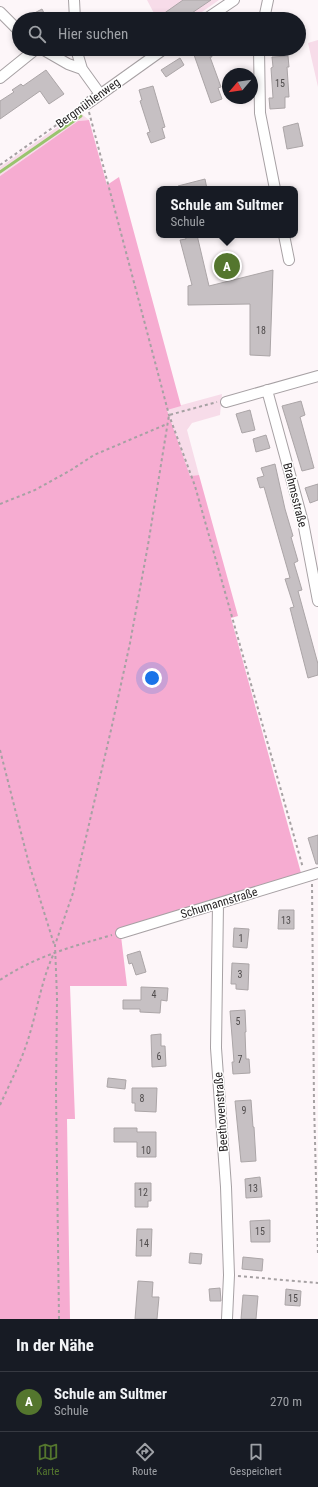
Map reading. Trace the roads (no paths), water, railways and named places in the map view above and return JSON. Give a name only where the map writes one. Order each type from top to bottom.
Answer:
[{"type":"street","points":[[74,0],[75,12]]},
{"type":"street","points":[[216,12],[234,0]]},
{"type":"street","points":[[265,12],[268,0]]},
{"type":"street","points":[[0,12],[12,24]]},
{"type":"street","points":[[0,78],[27,56]]},
{"type":"street","points":[[54,56],[68,64],[82,69]]},
{"type":"street","points":[[78,56],[82,69],[100,94]]},
{"type":"street","name":"Bergmühlenweg","points":[[87,104],[154,56]]},
{"type":"street","points":[[259,56],[260,113],[274,186]]},
{"type":"street","points":[[285,238],[289,260]]},
{"type":"street","points":[[221,402],[318,376]]},
{"type":"street","name":"Brahmsstraße","points":[[267,390],[303,522],[318,601]]},
{"type":"street","name":"Schumannstraße","points":[[121,933],[312,875]]},
{"type":"street","name":"Beethovenstraße","points":[[218,904],[216,1048],[226,1187],[229,1275],[227,1319]]},
{"type":"waterway","points":[[0,172],[81,116]]},
{"type":"place","name":"Schule am Sultmer","points":[[227,266]]}]
